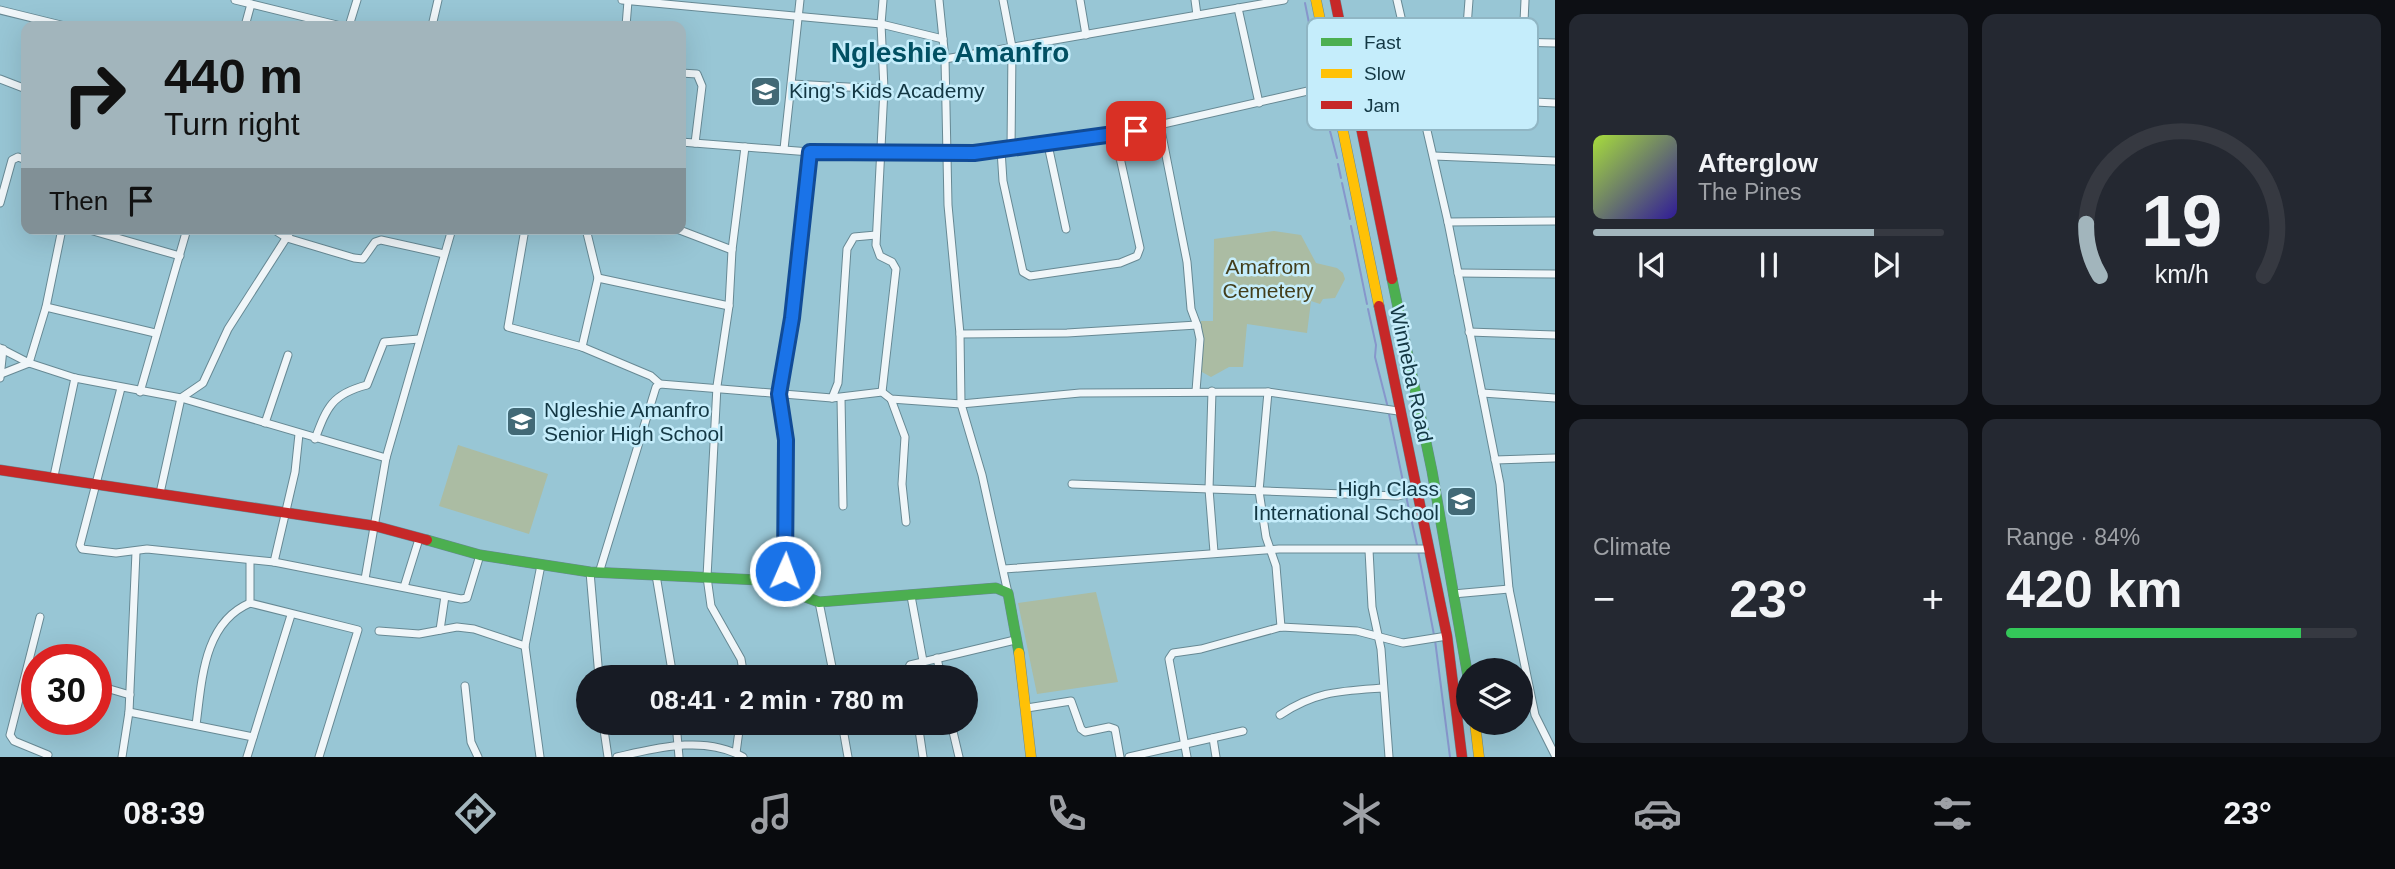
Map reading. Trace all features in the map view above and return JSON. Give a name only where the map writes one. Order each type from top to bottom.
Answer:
[{"type":"main road","name":"Winneba Road","points":[[1316,0],[1320,18]]},
{"type":"main road","name":"Winneba Road","points":[[1335,0],[1339,18]]},
{"type":"main road","name":"Winneba Road","points":[[1342,130],[1398,411],[1418,491],[1447,636],[1462,757]]},
{"type":"main road","name":"Winneba Road","points":[[1362,130],[1447,554],[1465,658]]},
{"type":"main road","points":[[1357,208],[1377,203]]},
{"type":"main road","points":[[0,470],[97,482],[375,526],[480,555],[595,573],[759,580],[819,601],[996,588],[1008,593],[1027,708],[1031,757]]},
{"type":"main road","points":[[1429,553],[1447,554]]},
{"type":"main road","points":[[1476,735],[1479,757]]},
{"type":"street","points":[[235,0],[321,21]]},
{"type":"street","points":[[351,21],[357,0]]},
{"type":"street","points":[[433,21],[438,0]]},
{"type":"street","points":[[622,0],[730,4],[799,16],[881,24],[943,39]]},
{"type":"street","points":[[785,149],[800,0]]},
{"type":"street","points":[[882,391],[896,269],[892,262],[877,252],[876,235],[884,89],[881,24],[883,0]]},
{"type":"street","points":[[939,0],[945,59],[946,151],[960,334],[961,404],[982,475],[1008,593]]},
{"type":"street","points":[[1003,0],[1012,47],[1012,149]]},
{"type":"street","points":[[1080,0],[1086,35]]},
{"type":"street","points":[[1195,0],[1197,15]]},
{"type":"street","points":[[945,59],[1284,0]]},
{"type":"street","points":[[1397,0],[1401,18]]},
{"type":"street","points":[[1468,18],[1469,0]]},
{"type":"street","points":[[1524,18],[1525,0]]},
{"type":"street","points":[[626,21],[628,1]]},
{"type":"street","points":[[246,21],[251,4]]},
{"type":"street","points":[[1238,8],[1259,103]]},
{"type":"street","points":[[0,10],[45,21]]},
{"type":"street","points":[[686,73],[697,74],[702,86],[695,143]]},
{"type":"street","points":[[0,79],[21,87]]},
{"type":"street","points":[[792,84],[884,89]]},
{"type":"street","points":[[686,142],[810,152],[974,153],[1115,135],[1307,91]]},
{"type":"street","points":[[1160,125],[1187,262],[1191,309],[1200,339],[1196,391]]},
{"type":"street","points":[[1428,130],[1495,460],[1509,589],[1535,715],[1555,755]]},
{"type":"street","points":[[1001,150],[1003,181],[1017,248],[1023,272],[1030,276],[1121,263],[1137,256],[1140,247],[1115,135]]},
{"type":"street","points":[[1048,145],[1066,229]]},
{"type":"street","points":[[742,665],[711,606],[707,577],[716,386],[729,306],[732,250],[745,147]]},
{"type":"street","points":[[784,587],[786,440],[779,394],[792,318],[810,152]]},
{"type":"street","points":[[1434,156],[1555,162]]},
{"type":"street","points":[[0,203],[12,160],[21,158]]},
{"type":"street","points":[[1448,222],[1555,221]]},
{"type":"street","points":[[686,232],[732,250]]},
{"type":"street","points":[[61,235],[46,307],[29,363],[1,377],[2,349],[29,363],[75,378],[181,398],[386,458]]},
{"type":"street","points":[[107,235],[180,256]]},
{"type":"street","points":[[140,392],[185,235]]},
{"type":"street","points":[[281,235],[287,239],[354,258],[363,259],[375,242],[381,240],[444,254]]},
{"type":"street","points":[[160,493],[181,398],[203,383],[228,329],[289,235]]},
{"type":"street","points":[[365,579],[375,526],[377,493],[450,235]]},
{"type":"street","points":[[523,235],[508,327],[582,347],[651,376],[660,384],[716,386],[832,398],[882,391]]},
{"type":"street","points":[[582,347],[598,278],[587,235]]},
{"type":"street","points":[[832,398],[838,383],[847,249],[854,237],[876,235]]},
{"type":"street","points":[[1458,273],[1555,274]]},
{"type":"street","points":[[598,278],[729,306]]},
{"type":"street","points":[[46,307],[155,333]]},
{"type":"street","points":[[960,334],[1067,333],[1197,325]]},
{"type":"street","points":[[1469,332],[1555,335]]},
{"type":"street","points":[[315,439],[327,407],[355,388],[367,385],[384,342],[419,339]]},
{"type":"street","points":[[264,423],[288,355]]},
{"type":"street","points":[[54,476],[75,378]]},
{"type":"street","points":[[599,665],[595,573],[656,387],[660,384]]},
{"type":"street","points":[[121,388],[79,545],[89,551],[147,550],[250,562],[274,562],[467,598],[480,555]]},
{"type":"street","points":[[882,391],[891,399],[905,438],[902,484],[906,522]]},
{"type":"street","points":[[1212,391],[1209,489],[1214,552]]},
{"type":"street","points":[[1268,392],[1259,491],[1276,566],[1281,627]]},
{"type":"street","points":[[891,399],[961,404],[1080,393],[1268,392],[1398,411]]},
{"type":"street","points":[[1482,393],[1555,398]]},
{"type":"street","points":[[841,398],[843,506]]},
{"type":"street","points":[[274,562],[295,472],[299,434]]},
{"type":"street","points":[[1495,460],[1555,458]]},
{"type":"street","points":[[1072,484],[1398,496],[1418,491]]},
{"type":"street","points":[[404,587],[419,539]]},
{"type":"street","points":[[1004,569],[1270,549],[1429,553]]},
{"type":"street","points":[[1369,550],[1372,607],[1378,635],[1390,757]]},
{"type":"street","points":[[122,757],[129,712],[136,552]]},
{"type":"street","points":[[250,562],[250,603]]},
{"type":"street","points":[[540,757],[525,646],[541,565]]},
{"type":"street","points":[[656,575],[671,665]]},
{"type":"street","points":[[1453,594],[1509,589]]},
{"type":"street","points":[[440,630],[445,596]]},
{"type":"street","points":[[911,596],[923,662]]},
{"type":"street","points":[[819,601],[832,665]]},
{"type":"street","points":[[196,725],[216,631],[233,613],[250,603],[358,630],[318,757]]},
{"type":"street","points":[[247,757],[291,615]]},
{"type":"street","points":[[36,644],[40,617]]},
{"type":"street","points":[[1187,757],[1176,710],[1170,656],[1281,627],[1341,629],[1378,635],[1403,643],[1447,636]]},
{"type":"street","points":[[379,631],[419,634],[474,629],[525,646]]},
{"type":"street","points":[[910,665],[1015,640]]},
{"type":"street","points":[[937,658],[938,665]]},
{"type":"street","points":[[464,686],[471,742],[478,757]]},
{"type":"street","points":[[1280,715],[1303,699],[1323,693],[1383,688]]},
{"type":"street","points":[[112,690],[130,695]]},
{"type":"street","points":[[1027,708],[1071,701],[1081,729],[1085,732],[1110,727],[1115,729],[1120,757],[1111,757]]},
{"type":"street","points":[[21,705],[10,739],[48,755]]},
{"type":"street","points":[[129,712],[253,737]]},
{"type":"street","points":[[1129,757],[1242,731]]},
{"type":"street","points":[[605,735],[608,757]]},
{"type":"street","points":[[678,735],[679,757]]},
{"type":"street","points":[[617,757],[678,745],[712,746],[740,755],[740,735]]},
{"type":"street","points":[[844,735],[848,757]]},
{"type":"street","points":[[920,735],[923,757]]},
{"type":"street","points":[[954,735],[959,757]]},
{"type":"street","points":[[1213,738],[1216,757]]},
{"type":"green space","name":"Amafrom Cemetery","points":[[1274,231],[1301,235],[1316,263],[1337,268],[1345,279],[1335,298],[1323,299],[1320,304],[1311,301],[1307,333],[1247,324],[1243,367],[1229,367],[1211,377],[1202,372],[1201,321],[1213,321],[1214,239]]},
{"type":"green space","points":[[458,445],[548,474],[529,534],[439,506]]},
{"type":"green space","points":[[1096,592],[1118,682],[1037,694],[1018,603]]},
{"type":"waterway","points":[[1305,3],[1308,18]]},
{"type":"waterway","points":[[1330,131],[1337,158]]},
{"type":"waterway","points":[[1338,164],[1341,178]]},
{"type":"waterway","points":[[1342,183],[1350,219]]},
{"type":"waterway","points":[[1351,226],[1367,304]]},
{"type":"waterway","points":[[1368,309],[1376,345],[1375,357],[1388,408]]},
{"type":"waterway","points":[[1389,414],[1405,491]]},
{"type":"waterway","points":[[1406,496],[1417,545]]},
{"type":"waterway","points":[[1418,551],[1434,635]]},
{"type":"waterway","points":[[1435,640],[1450,757]]},
{"type":"traffic: fast","points":[[1392,279],[1432,471],[1465,658]]},
{"type":"traffic: fast","points":[[427,540],[480,555],[590,572],[759,580],[819,602],[996,588],[1008,593],[1019,653]]},
{"type":"traffic: slow","points":[[1316,0],[1320,18]]},
{"type":"traffic: slow","points":[[1343,130],[1379,306]]},
{"type":"traffic: slow","points":[[1019,653],[1031,757]]},
{"type":"traffic: slow","points":[[1476,735],[1479,757]]},
{"type":"traffic: jam","points":[[1335,0],[1339,18]]},
{"type":"traffic: jam","points":[[1362,130],[1392,279]]},
{"type":"traffic: jam","points":[[1379,306],[1447,636],[1462,757]]},
{"type":"traffic: jam","points":[[0,470],[375,526],[427,540]]},
{"type":"place","name":"King's Kids Academy","points":[[766,91]]},
{"type":"place","name":"Ngleshie Amanfro Senior High School","points":[[521,422]]},
{"type":"place","name":"High Class International School","points":[[1462,501]]},
{"type":"district","name":"Ngleshie Amanfro","points":[[950,52]]},
{"type":"route","points":[[785,571],[786,440],[779,394],[792,318],[810,152],[974,153],[1136,131]]}]
